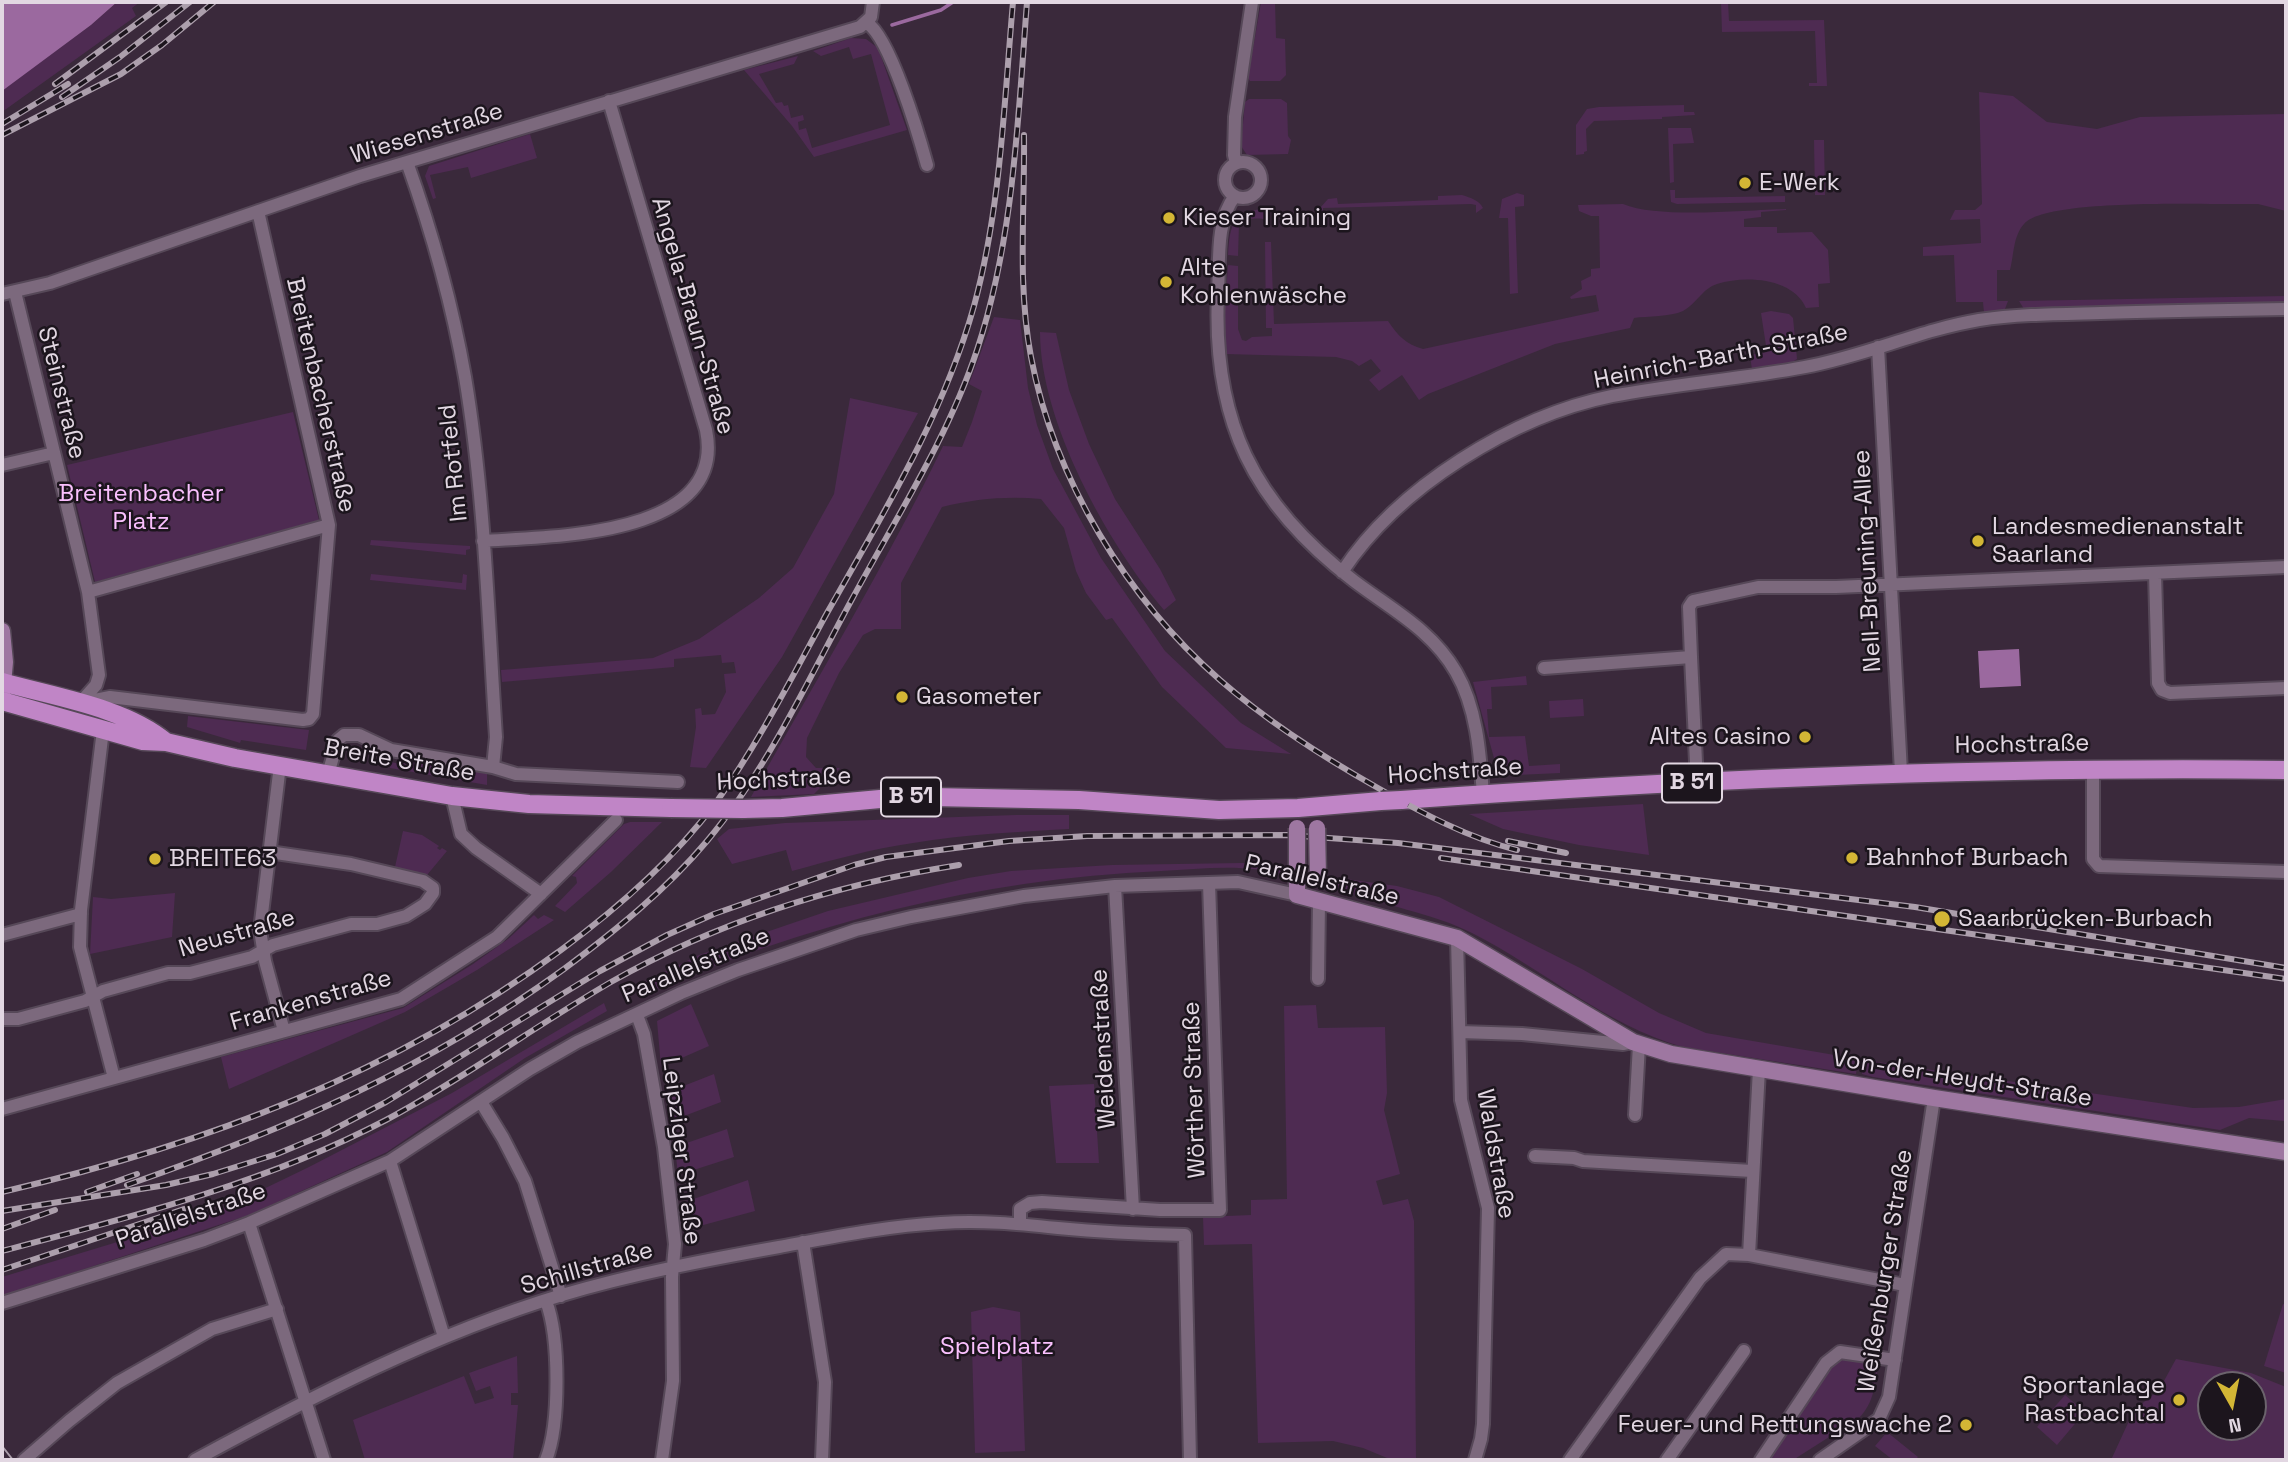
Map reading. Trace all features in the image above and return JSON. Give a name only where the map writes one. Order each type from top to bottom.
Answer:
[{"type":"main road","points":[[2,631],[5,654],[2,690]]},
{"type":"main road","name":"Breite Straße","points":[[2,690],[79,704],[135,722],[152,730],[166,742]]},
{"type":"main road","name":"Breite Straße","points":[[2,690],[103,730],[143,741],[166,742],[214,754],[452,796],[621,814]]},
{"type":"main road","name":"Hochstraße","points":[[621,814],[671,808],[782,808],[932,797],[1079,800],[1219,810],[1298,808],[1428,798],[1900,772],[2286,769]]},
{"type":"main road","points":[[1317,806],[1318,901]]},
{"type":"main road","points":[[1297,895],[1298,808]]},
{"type":"main road","name":"Parallelstraße","points":[[1297,895],[1457,938]]},
{"type":"main road","name":"Von-der-Heydt-Straße","points":[[1457,938],[1636,1044],[1671,1055],[2286,1152]]},
{"type":"street","points":[[873,2],[871,17],[867,23],[873,26],[887,48],[927,165]]},
{"type":"street","points":[[1236,163],[1235,117],[1252,2]]},
{"type":"street","name":"Wiesenstraße","points":[[8,293],[50,283],[407,162],[867,23]]},
{"type":"street","name":"Angela-Braun-Straße","points":[[483,541],[589,532],[638,522],[681,500],[697,483],[706,463],[709,449],[706,430],[609,101]]},
{"type":"street","name":"Im Rotfeld","points":[[407,162],[436,250],[456,333],[474,444],[496,737],[494,767]]},
{"type":"street","points":[[1236,163],[1254,166],[1261,177],[1259,189],[1248,197],[1235,196],[1227,188],[1225,181],[1230,167],[1236,163]]},
{"type":"street","points":[[1235,196],[1226,210],[1222,234],[1217,320],[1219,359],[1228,406],[1240,443],[1261,486],[1295,530],[1342,572],[1424,632],[1450,662],[1464,687],[1472,712],[1483,795]]},
{"type":"street","name":"Breitenbacherstraße","points":[[79,704],[110,696],[303,720],[309,719],[313,714],[328,525],[258,211]]},
{"type":"street","name":"Steinstraße","points":[[8,293],[54,453],[88,592],[99,675],[96,685],[79,704]]},
{"type":"street","name":"Heinrich-Barth-Straße","points":[[1342,572],[1352,556],[1381,525],[1431,481],[1476,449],[1530,422],[1610,397],[1806,367],[1941,327],[2012,316],[2286,309]]},
{"type":"street","name":"Nell-Breuning-Allee","points":[[1878,347],[1900,772]]},
{"type":"street","points":[[2,465],[54,453]]},
{"type":"street","points":[[88,592],[328,525]]},
{"type":"street","points":[[1697,783],[1689,607],[1699,598],[1758,587],[2286,567]]},
{"type":"street","points":[[2155,573],[2158,684],[2162,690],[2170,693],[2286,688]]},
{"type":"street","points":[[1544,668],[1691,657]]},
{"type":"street","points":[[103,730],[81,914],[80,947],[114,1078]]},
{"type":"street","points":[[328,774],[338,740],[350,734],[359,735],[391,750],[539,777],[678,782]]},
{"type":"street","points":[[280,765],[261,920],[263,950],[284,1031]]},
{"type":"street","points":[[2093,769],[2092,859],[2099,866],[2286,872]]},
{"type":"street","points":[[452,796],[457,827],[468,842],[539,897]]},
{"type":"street","name":"Frankenstraße","points":[[2,1109],[401,999],[498,937],[621,814]]},
{"type":"street","name":"Neustraße","points":[[2,1019],[18,1018],[85,1001],[103,991],[168,973],[190,973],[252,957],[273,945],[351,924],[377,924],[406,916],[431,897],[433,888],[425,881],[351,864],[269,852]]},
{"type":"street","name":"Wörther Straße","points":[[1133,1209],[1220,1210],[1209,883]]},
{"type":"street","name":"Parallelstraße","points":[[2,1303],[204,1240],[249,1223],[390,1161],[560,1052],[681,993],[738,970],[856,930],[1015,897],[1115,887],[1250,883],[1297,895]]},
{"type":"street","name":"Weidenstraße","points":[[1115,887],[1133,1209]]},
{"type":"street","points":[[1318,901],[1318,979]]},
{"type":"street","points":[[2,935],[81,914]]},
{"type":"street","name":"Waldstraße","points":[[1457,938],[1462,1109],[1488,1208],[1483,1424],[1482,1439],[1475,1460]]},
{"type":"street","name":"Leipziger Straße","points":[[637,1015],[644,1034],[664,1147],[675,1244],[673,1381],[662,1460]]},
{"type":"street","name":"Von-der-Heydt-Straße","points":[[1460,1032],[1522,1034],[1636,1044]]},
{"type":"street","points":[[1635,1115],[1636,1044]]},
{"type":"street","points":[[1749,1255],[1759,1069]]},
{"type":"street","name":"Weißenburger Straße","points":[[1820,1460],[1879,1419],[1889,1397],[1934,1098]]},
{"type":"street","points":[[481,1101],[525,1181],[561,1296]]},
{"type":"street","points":[[1535,1156],[1752,1171]]},
{"type":"street","points":[[390,1161],[444,1337]]},
{"type":"street","points":[[1020,1223],[1020,1209],[1030,1203],[1133,1209]]},
{"type":"street","points":[[249,1223],[324,1460]]},
{"type":"street","name":"Schillstraße","points":[[195,1460],[305,1401],[444,1337],[561,1296],[673,1266],[803,1242],[930,1224],[1020,1223],[1130,1234],[1185,1235],[1190,1460]]},
{"type":"street","points":[[803,1242],[825,1382],[822,1460]]},
{"type":"street","points":[[1570,1460],[1700,1278],[1726,1254],[1749,1255],[1905,1285]]},
{"type":"street","points":[[546,1301],[553,1323],[555,1382],[552,1447],[546,1460]]},
{"type":"street","points":[[24,1460],[69,1420],[117,1383],[212,1329],[277,1310]]},
{"type":"street","points":[[1667,1460],[1744,1351]]},
{"type":"street","points":[[1761,1460],[1826,1363],[1840,1352],[1895,1360]]},
{"type":"green space","points":[[117,2],[140,2],[132,8],[136,16],[2,112],[2,90],[91,25]]},
{"type":"green space","points":[[1261,2],[1275,2],[1276,38],[1285,39],[1286,75],[1280,81],[1250,81],[1248,78]]},
{"type":"green space","points":[[1721,2],[1728,2],[1729,21],[1824,20],[1827,86],[1809,86],[1809,83],[1817,83],[1815,31],[1722,32]]},
{"type":"green space","points":[[851,38],[866,39],[878,48],[907,130],[814,157],[792,126],[744,70],[798,56],[794,64],[759,74],[776,103],[788,105],[791,118],[803,115],[804,120],[798,122],[799,130],[806,128],[812,148],[890,125],[871,54],[853,59],[849,47],[821,56],[813,51]]},
{"type":"green space","points":[[1979,92],[2013,96],[2047,122],[2097,129],[2140,117],[2286,114],[2286,211],[2258,204],[2134,204],[2097,206],[2038,215],[2020,229],[2010,270],[1997,270],[1997,301],[2008,301],[2005,309],[1984,313],[1983,302],[1956,302],[1954,255],[1923,256],[1923,247],[1981,243],[1980,219],[1950,220],[1955,210],[1975,210],[1982,204]]},
{"type":"green space","points":[[1249,99],[1281,99],[1287,103],[1288,136],[1291,140],[1288,154],[1247,155],[1241,146],[1245,102]]},
{"type":"green space","points":[[1684,105],[1684,112],[1694,112],[1695,115],[1594,121],[1586,129],[1587,151],[1576,155],[1576,125],[1587,109]]},
{"type":"green space","points":[[1668,128],[1691,128],[1694,143],[1673,144],[1674,182],[1670,183]]},
{"type":"green space","points":[[530,134],[537,158],[471,178],[468,167],[430,175],[436,198],[433,199],[425,176],[429,166]]},
{"type":"green space","points":[[1814,140],[1824,140],[1825,195],[1815,195]]},
{"type":"green space","points":[[1670,190],[1675,190],[1675,198],[1785,196],[1785,202],[1677,204],[1671,202]]},
{"type":"green space","points":[[1517,193],[1524,195],[1524,206],[1515,207],[1518,293],[1510,294],[1508,218],[1499,218],[1502,199]]},
{"type":"green space","points":[[1462,195],[1477,201],[1483,208],[1476,213],[1476,205],[1471,204],[1323,208],[1323,216],[1320,216],[1320,208],[1328,199],[1337,198],[1338,204],[1438,200],[1438,196]]},
{"type":"green space","points":[[1623,204],[1639,209],[1679,212],[1786,209],[1761,212],[1761,217],[1744,219],[1744,227],[1777,227],[1777,233],[1812,232],[1828,250],[1830,283],[1818,284],[1819,307],[1806,308],[1791,290],[1768,281],[1741,280],[1717,284],[1678,313],[1634,318],[1630,328],[1555,344],[1428,394],[1419,400],[1402,375],[1379,391],[1369,380],[1381,371],[1371,359],[1359,366],[1352,361],[1336,357],[1225,354],[1224,319],[1228,265],[1238,266],[1238,329],[1242,340],[1272,336],[1272,328],[1266,328],[1265,242],[1271,242],[1274,324],[1388,321],[1403,339],[1423,349],[1599,311],[1596,295],[1570,297],[1582,289],[1581,281],[1591,276],[1591,269],[1600,268],[1599,216],[1579,211],[1578,205]]},
{"type":"green space","points":[[1267,208],[1268,220],[1250,219],[1239,224],[1238,256],[1228,255],[1232,227],[1240,216]]},
{"type":"green space","points":[[2286,296],[2286,303],[2024,309],[2019,301]]},
{"type":"green space","points":[[1771,311],[1789,314],[1793,318],[1797,359],[1791,363],[1752,370],[1750,355],[1767,352],[1761,313]]},
{"type":"green space","points":[[994,317],[1020,320],[1028,388],[1037,425],[1053,469],[1101,558],[1165,651],[1241,723],[1291,754],[1226,748],[1162,687],[1112,618],[1106,620],[1086,593],[1076,571],[1064,528],[1041,499],[991,499],[942,507],[901,583],[901,629],[875,629],[863,635],[839,673],[807,738],[806,757],[816,768],[840,768],[814,794],[751,797],[874,579],[943,446],[962,447],[982,391],[969,384]]},
{"type":"green space","points":[[1040,332],[1056,333],[1069,390],[1089,444],[1115,499],[1160,569],[1176,600],[1164,610],[1142,582],[1100,516],[1064,441],[1051,404],[1043,367]]},
{"type":"green space","points":[[850,398],[918,413],[782,657],[706,768],[690,767],[696,727],[695,709],[701,708],[702,715],[715,714],[726,692],[724,674],[736,673],[734,662],[722,663],[721,655],[674,659],[674,667],[502,682],[501,670],[653,658],[699,639],[759,598],[793,568],[834,494]]},
{"type":"green space","name":"Breitenbacher Platz","points":[[293,412],[319,520],[95,582],[67,465]]},
{"type":"green space","points":[[371,540],[470,546],[470,549],[466,550],[466,555],[370,545]]},
{"type":"green space","points":[[371,574],[462,583],[463,574],[467,575],[466,590],[370,580]]},
{"type":"green space","points":[[1526,676],[1527,685],[1491,687],[1492,709],[1487,709],[1489,737],[1525,736],[1529,766],[1560,764],[1560,773],[1517,775],[1502,771],[1494,758],[1473,682]]},
{"type":"green space","points":[[1583,699],[1584,716],[1550,718],[1549,701]]},
{"type":"green space","points":[[188,716],[309,730],[306,750],[241,740],[240,743],[187,727]]},
{"type":"green space","points":[[401,760],[487,773],[487,785],[390,768],[391,762],[400,764]]},
{"type":"green space","points":[[1643,804],[1649,855],[1579,845],[1503,829],[1469,814]]},
{"type":"green space","points":[[1069,815],[1069,829],[991,834],[898,845],[792,871],[786,850],[732,864],[717,839],[729,829],[785,823]]},
{"type":"green space","points":[[662,822],[565,912],[555,906],[577,883],[576,877],[572,876],[624,824]]},
{"type":"green space","points":[[403,831],[422,835],[439,846],[437,848],[440,850],[442,848],[447,851],[427,875],[395,867]]},
{"type":"green space","points":[[1242,863],[1288,866],[1288,876],[1257,869],[1209,868],[1093,876],[960,895],[894,909],[766,947],[639,996],[636,986],[699,955],[828,911],[968,878],[1011,871],[1112,865]]},
{"type":"green space","points":[[1331,877],[1397,886],[1439,897],[1582,969],[1659,1013],[1706,1033],[1858,1059],[1856,1074],[1683,1047],[1654,1037],[1601,1011],[1472,933],[1440,920],[1341,890],[1333,884]]},
{"type":"green space","points":[[175,893],[172,937],[90,954],[93,897],[111,899]]},
{"type":"green space","points":[[534,915],[538,919],[544,915],[554,920],[405,1012],[229,1089],[221,1057],[403,1008],[473,964],[508,939]]},
{"type":"green space","points":[[604,1003],[607,1011],[525,1058],[387,1152],[249,1215],[2,1296],[2,1277],[216,1212],[309,1167],[452,1093]]},
{"type":"green space","points":[[691,1004],[709,1046],[661,1067],[657,1021]]},
{"type":"green space","points":[[1316,1005],[1318,1028],[1385,1027],[1387,1093],[1384,1110],[1400,1174],[1376,1181],[1383,1205],[1408,1199],[1414,1221],[1416,1460],[1392,1460],[1363,1448],[1333,1441],[1258,1443],[1252,1244],[1204,1245],[1203,1217],[1251,1215],[1251,1200],[1287,1199],[1284,1006]]},
{"type":"green space","points":[[1864,1060],[2193,1108],[2239,1107],[2286,1099],[2284,1121],[2249,1118],[2220,1130],[1873,1077],[1862,1074]]},
{"type":"green space","points":[[714,1074],[721,1102],[671,1121],[668,1092]]},
{"type":"green space","points":[[1094,1084],[1099,1163],[1056,1163],[1049,1086]]},
{"type":"green space","points":[[727,1129],[734,1157],[678,1175],[675,1147]]},
{"type":"green space","points":[[748,1180],[755,1211],[685,1230],[682,1203]]},
{"type":"green space","points":[[2283,1304],[2286,1305],[2286,1373],[2264,1366]]},
{"type":"green space","name":"Spielplatz","points":[[993,1307],[1020,1312],[1025,1451],[975,1453],[971,1312]]},
{"type":"green space","points":[[1841,1355],[1879,1362],[1873,1392],[1864,1412],[1859,1418],[1793,1460],[1765,1460],[1829,1366]]},
{"type":"green space","points":[[517,1356],[518,1393],[511,1393],[511,1405],[518,1405],[513,1460],[365,1460],[353,1420],[464,1376],[475,1404],[494,1398],[490,1386],[476,1391],[469,1373]]},
{"type":"green space","name":"Sportanlage Rastbachtal","points":[[2176,1359],[2240,1371],[2197,1371],[2197,1441],[2267,1441],[2267,1379],[2286,1387],[2286,1460],[2111,1460],[2134,1410],[2159,1390]]},
{"type":"green space","points":[[2065,1395],[2085,1412],[2057,1445],[2037,1427]]},
{"type":"green space","points":[[1887,1432],[1918,1457],[1915,1460],[1893,1460],[1875,1446]]},
{"type":"shaded area","points":[[2,2],[117,2],[91,25],[2,91]]},
{"type":"shaded area","points":[[2019,649],[2021,686],[1980,688],[1978,651]]},
{"type":"waterway","points":[[892,25],[941,10],[953,2]]},
{"type":"tram line","points":[[2,1446],[13,1460]]},
{"type":"railway","points":[[55,84],[166,2]]},
{"type":"railway","points":[[62,97],[120,57],[190,2]]},
{"type":"railway","points":[[2,135],[121,74],[162,45],[214,2]]},
{"type":"railway","points":[[2,1192],[151,1152],[223,1127],[364,1069],[431,1034],[497,994],[582,934],[643,883],[698,825],[731,781],[760,734],[890,501],[929,425],[961,347],[983,269],[996,193],[1013,2]]},
{"type":"railway","points":[[127,1185],[243,1142],[354,1093],[407,1067],[512,1005],[621,925],[675,876],[729,814],[785,725],[920,478],[965,383],[989,308],[1007,221],[1027,2]]},
{"type":"railway","points":[[2,124],[68,84]]},
{"type":"railway","points":[[1024,135],[1023,274],[1031,357],[1057,448],[1099,534],[1125,574],[1154,613],[1186,648],[1238,695],[1296,738],[1428,815],[1463,832],[1517,850]]},
{"type":"railway","points":[[2,1211],[166,1185],[277,1154],[325,1134],[386,1102],[600,971],[667,935],[714,914],[854,865],[886,857],[1009,841],[1087,836],[1287,835],[1398,843],[1915,907],[2286,968]]},
{"type":"railway","points":[[1508,841],[1566,853]]},
{"type":"railway","points":[[1441,858],[2286,979]]},
{"type":"railway","points":[[2,1251],[198,1196],[294,1162],[340,1142],[415,1104],[611,982],[652,960],[736,923],[824,894],[959,865]]},
{"type":"railway","points":[[87,1192],[137,1174]]},
{"type":"railway","points":[[2,1270],[184,1209]]},
{"type":"railway","points":[[2,1229],[55,1210]]},
{"type":"place","name":"E-Werk","points":[[1745,183]]},
{"type":"place","name":"Kieser Training","points":[[1169,218]]},
{"type":"place","name":"Alte Kohlenwäsche","points":[[1166,282]]},
{"type":"place","name":"Landesmedienanstalt Saarland","points":[[1978,541]]},
{"type":"place","name":"Gasometer","points":[[902,697]]},
{"type":"place","name":"Altes Casino","points":[[1805,737]]},
{"type":"place","name":"Bahnhof Burbach","points":[[1852,858]]},
{"type":"place","name":"BREITE63","points":[[155,859]]},
{"type":"place","name":"Saarbrücken-Burbach","points":[[1942,919]]},
{"type":"place","name":"Sportanlage Rastbachtal","points":[[2179,1400]]},
{"type":"place","name":"Feuer- und Rettungswache 2","points":[[1966,1425]]}]
